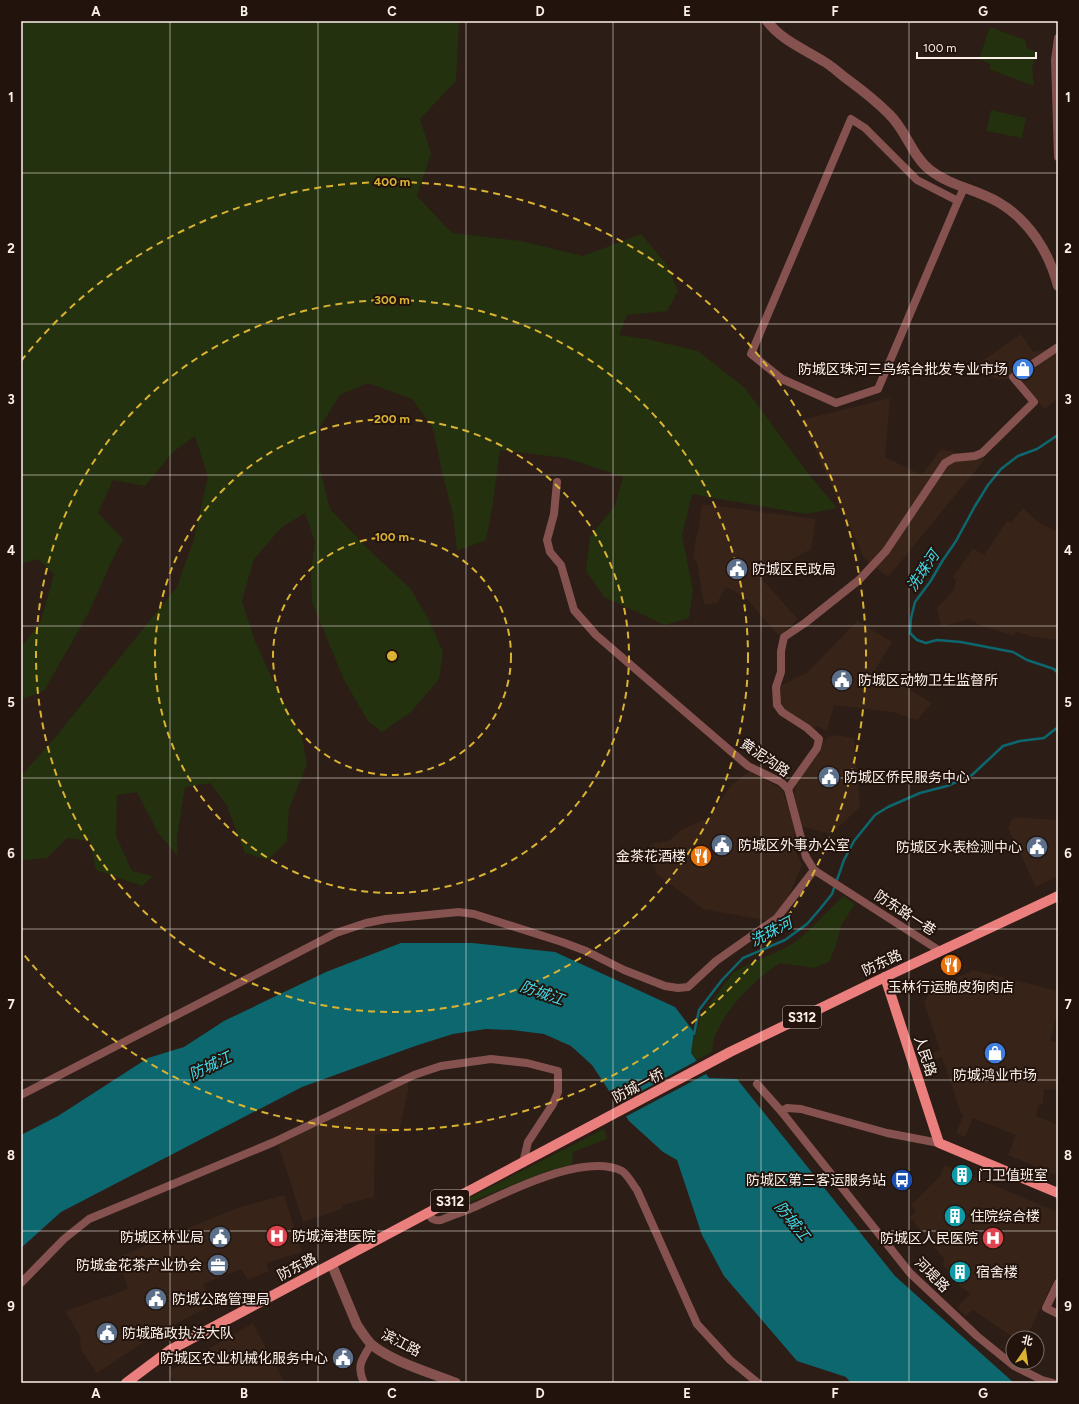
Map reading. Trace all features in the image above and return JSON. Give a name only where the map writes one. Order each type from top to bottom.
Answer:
[{"type":"main road","name":"防东路","points":[[719,1058],[885,977],[1058,896]]},
{"type":"main road","name":"人民路","points":[[885,977],[939,1143]]},
{"type":"main road","name":"防城一桥","points":[[569,1138],[719,1058]]},
{"type":"main road","name":"防东路","points":[[126,1383],[170,1350],[569,1138]]},
{"type":"main road","points":[[939,1143],[1058,1193]]},
{"type":"street","points":[[767,21],[784,38],[824,62],[873,99],[902,130],[928,169],[940,178],[998,202],[1017,216],[1042,245],[1054,271],[1058,286]]},
{"type":"street","points":[[1058,38],[1055,60],[1058,157]]},
{"type":"street","points":[[958,201],[917,180],[865,128],[851,119],[750,354],[782,379],[836,403],[878,389],[964,188]]},
{"type":"street","points":[[788,789],[817,748],[819,740],[806,728],[782,712],[777,705],[776,687],[781,672],[781,651],[784,637],[805,623],[859,580],[886,551],[945,463],[954,458],[975,456],[982,453],[1034,402],[1013,377],[1058,347]]},
{"type":"street","name":"黄泥沟路","points":[[557,482],[554,514],[547,540],[550,552],[561,565],[574,610],[596,635],[748,766],[781,782],[788,789],[806,857],[814,870]]},
{"type":"street","points":[[21,1095],[336,933],[366,923],[386,919],[459,912],[474,914],[580,949],[624,970],[664,986],[678,988],[688,987],[716,961],[777,918],[814,870]]},
{"type":"street","name":"防东路一巷","points":[[814,870],[940,951]]},
{"type":"street","points":[[21,1283],[64,1239],[89,1219],[274,1142],[414,1075],[441,1066],[491,1059],[527,1063],[558,1071],[558,1092],[553,1104],[528,1142],[523,1163]]},
{"type":"street","name":"河堤路","points":[[757,1084],[781,1111],[910,1273],[977,1336],[1014,1366],[1042,1380],[1053,1383]]},
{"type":"street","points":[[781,1111],[788,1108],[801,1109],[887,1133],[939,1143]]},
{"type":"street","points":[[428,1213],[430,1218],[441,1220],[550,1174],[576,1168],[611,1167],[624,1172],[637,1190],[697,1324],[730,1360],[758,1383]]},
{"type":"street","name":"滨江路","points":[[332,1264],[358,1325],[371,1344],[384,1353],[456,1383]]},
{"type":"street","points":[[1058,1283],[1046,1308],[1058,1314]]},
{"type":"street","points":[[364,1383],[360,1372],[361,1362],[371,1344]]},
{"type":"shaded area","name":"防城区珠河三鸟综合批发专业市场","points":[[1021,334],[1033,352],[1058,347],[1058,398],[1044,409],[1021,380],[994,378],[982,361]]},
{"type":"shaded area","points":[[890,398],[885,457],[922,475],[941,449],[985,459],[888,577],[864,558],[802,420]]},
{"type":"shaded area","name":"防城区民政局","points":[[702,504],[816,519],[811,549],[760,577],[798,619],[779,636],[745,597],[726,587],[717,603],[704,605],[697,562],[693,560]]},
{"type":"shaded area","points":[[1023,508],[1038,522],[1056,531],[1058,526],[1058,640],[1034,637],[1016,632],[1014,636],[980,625],[969,619],[941,627],[937,608],[954,590],[956,580],[953,577],[973,548],[984,555],[1007,521],[1011,523]]},
{"type":"shaded area","name":"防城区动物卫生监督所","points":[[857,621],[892,642],[875,670],[932,703],[917,720],[892,712],[834,705],[827,731],[816,726],[813,731],[786,711],[779,699],[778,687],[808,672]]},
{"type":"shaded area","name":"防城区侨民服务中心","points":[[836,735],[854,738],[860,807],[831,834],[799,826],[793,800],[796,785],[821,743],[828,737]]},
{"type":"shaded area","name":"防城区外事办公室","points":[[750,771],[782,789],[796,830],[793,844],[802,865],[786,902],[769,921],[703,909],[658,875],[646,852],[648,847],[655,843],[668,841],[681,830],[710,817],[730,786]]},
{"type":"shaded area","name":"防城区水表检测中心","points":[[1013,817],[1058,820],[1058,876],[1036,887],[1008,828]]},
{"type":"shaded area","name":"防城鸿业市场","points":[[973,970],[1058,991],[1058,1014],[1050,1041],[1058,1043],[1058,1090],[1044,1089],[1043,1104],[1039,1105],[1036,1116],[1058,1125],[1058,1176],[1008,1155],[1016,1135],[973,1118],[965,1137],[956,1133],[964,1114],[961,1113],[942,1057],[925,1062],[923,1056],[940,1050],[924,1002],[931,990]]},
{"type":"shaded area","points":[[408,1081],[408,1091],[399,1132],[375,1135],[374,1197],[343,1205],[342,1209],[303,1222],[278,1143]]},
{"type":"shaded area","name":"防城区人民医院","points":[[945,1165],[1058,1212],[1058,1272],[1030,1330],[1005,1330],[1005,1332],[973,1310],[966,1316],[957,1307],[970,1294],[957,1283],[943,1265],[944,1259],[910,1217],[916,1212],[911,1205],[940,1176]]},
{"type":"shaded area","points":[[284,1195],[302,1252],[266,1263],[269,1271],[248,1280],[241,1269],[203,1284],[214,1304],[155,1335],[97,1373],[81,1350],[80,1336],[65,1311],[128,1289],[118,1257],[237,1208]]},
{"type":"shaded area","points":[[253,1323],[285,1383],[175,1383],[168,1372]]},
{"type":"green space","points":[[21,21],[459,21],[456,81],[420,119],[431,153],[417,196],[452,233],[521,241],[583,256],[641,234],[667,265],[678,291],[667,311],[627,315],[619,335],[647,339],[698,351],[745,388],[807,472],[837,508],[806,514],[692,494],[682,536],[693,590],[689,618],[665,625],[604,597],[586,571],[590,536],[615,506],[623,477],[566,458],[500,450],[486,540],[457,551],[453,515],[433,428],[412,399],[368,383],[340,395],[319,429],[320,469],[330,509],[370,551],[410,588],[428,618],[443,652],[439,679],[411,712],[382,732],[368,721],[344,680],[312,602],[311,571],[315,542],[305,513],[282,527],[254,559],[242,601],[255,641],[276,687],[302,737],[307,764],[289,809],[287,841],[268,860],[245,853],[227,806],[210,783],[185,787],[177,837],[178,856],[158,833],[137,792],[117,795],[116,836],[132,871],[153,876],[142,886],[96,870],[90,841],[67,838],[47,858],[21,859],[21,776],[53,740],[177,587],[194,539],[208,477],[195,436],[173,452],[145,486],[113,480],[98,513],[123,539],[89,612],[44,691],[24,698],[21,696],[21,648],[41,621],[54,574],[38,559],[21,564]]},
{"type":"green space","points":[[990,27],[1025,40],[1027,48],[1037,52],[1032,68],[1034,86],[989,69],[991,64],[979,59]]},
{"type":"green space","points":[[991,110],[1026,118],[1022,138],[986,131]]},
{"type":"green space","points":[[843,896],[855,904],[841,926],[835,948],[829,962],[814,968],[780,963],[770,970],[743,994],[727,1013],[715,1036],[712,1052],[697,1060],[690,1053],[701,1015],[733,973],[789,946],[804,935]]},
{"type":"green space","points":[[604,1129],[607,1139],[573,1152],[572,1165],[547,1171],[460,1206],[459,1203]]},
{"type":"water","name":"防城江","points":[[401,943],[472,943],[555,952],[675,1007],[694,1032],[691,1053],[709,1078],[737,1079],[895,1276],[1014,1383],[851,1383],[846,1377],[797,1361],[724,1276],[702,1235],[677,1160],[663,1152],[629,1121],[592,1065],[571,1046],[544,1034],[512,1030],[486,1029],[453,1034],[418,1045],[302,1087],[61,1212],[21,1248],[21,1135],[58,1116],[148,1058],[184,1047],[224,1021],[326,972]]},
{"type":"pier","points":[[698,1060],[708,1073],[625,1117],[616,1105]]},
{"type":"waterway","name":"洗珠河","points":[[1058,435],[1037,449],[1018,456],[1001,469],[988,485],[956,541],[930,582],[915,602],[911,618],[910,633],[917,640],[926,643],[937,640],[961,642],[1013,652],[1027,660],[1054,669],[1058,673]]},
{"type":"waterway","name":"洗珠河","points":[[694,1034],[699,1010],[722,980],[743,958],[785,940],[807,924],[820,909],[832,894],[844,860],[854,841],[875,815],[888,807],[920,793],[947,786],[972,775],[1003,746],[1020,741],[1044,738],[1058,727]]},
{"type":"place","name":"防城区珠河三鸟综合批发专业市场","points":[[1023,369]]},
{"type":"place","name":"防城区民政局","points":[[737,569]]},
{"type":"place","name":"防城区动物卫生监督所","points":[[842,680]]},
{"type":"place","name":"防城区侨民服务中心","points":[[829,777]]},
{"type":"place","name":"防城区外事办公室","points":[[722,845]]},
{"type":"place","name":"防城区水表检测中心","points":[[1037,847]]},
{"type":"place","name":"金茶花酒楼","points":[[701,856]]},
{"type":"place","name":"玉林行运脆皮狗肉店","points":[[951,965]]},
{"type":"place","name":"防城鸿业市场","points":[[995,1053]]},
{"type":"place","name":"门卫值班室","points":[[962,1175]]},
{"type":"place","name":"防城区第三客运服务站","points":[[902,1180]]},
{"type":"place","name":"住院综合楼","points":[[955,1216]]},
{"type":"place","name":"防城海港医院","points":[[277,1236]]},
{"type":"place","name":"防城区林业局","points":[[220,1237]]},
{"type":"place","name":"防城区人民医院","points":[[993,1238]]},
{"type":"place","name":"防城金花茶产业协会","points":[[218,1265]]},
{"type":"place","name":"宿舍楼","points":[[960,1272]]},
{"type":"place","name":"防城公路管理局","points":[[156,1299]]},
{"type":"place","name":"防城路政执法大队","points":[[107,1333]]},
{"type":"place","name":"防城区农业机械化服务中心","points":[[343,1358]]}]
